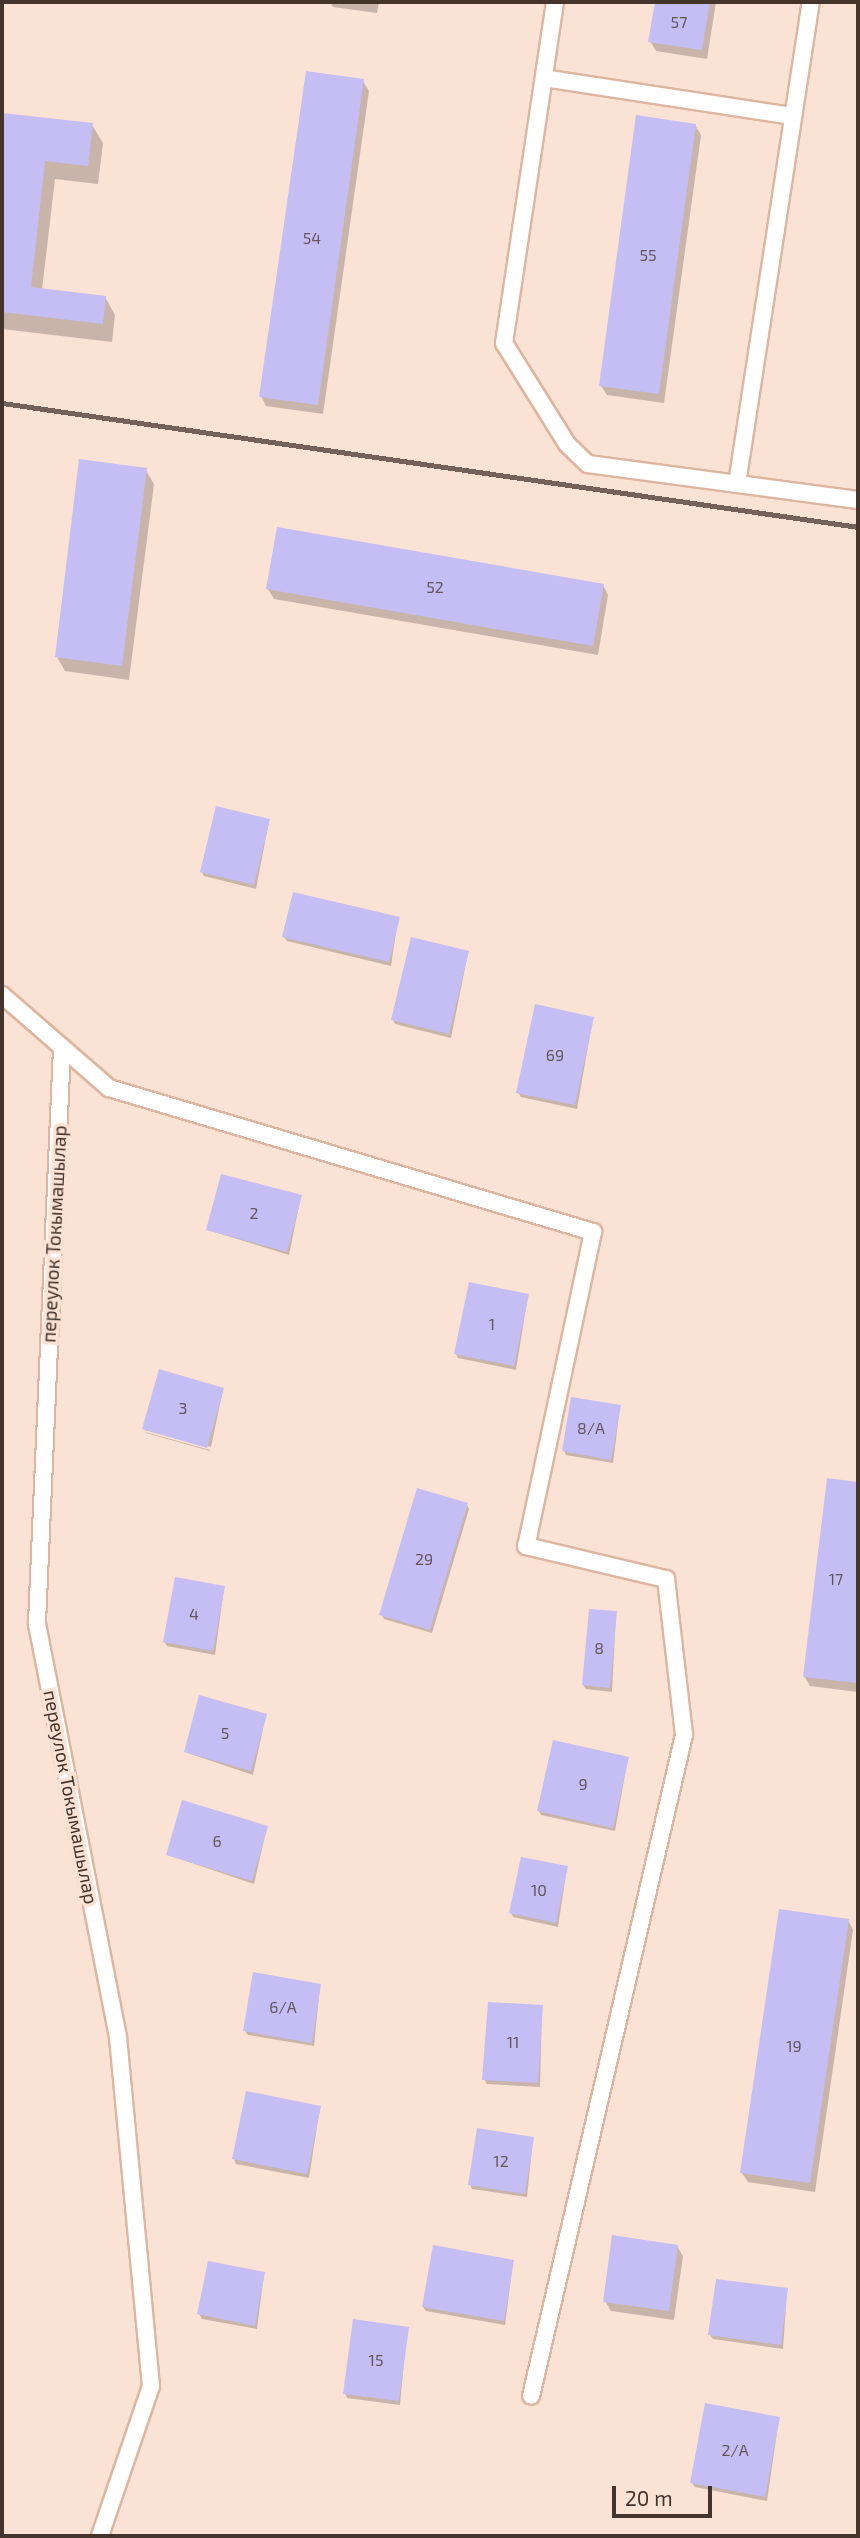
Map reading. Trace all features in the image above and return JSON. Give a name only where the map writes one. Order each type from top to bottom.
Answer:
[{"type":"lane","points":[[555,2],[504,343],[567,444],[588,464],[858,500]]},
{"type":"lane","points":[[737,484],[811,2]]},
{"type":"lane","points":[[544,78],[793,116]]},
{"type":"lane","points":[[2,995],[109,1088],[593,1232],[526,1546],[666,1579],[684,1735],[531,2396]]},
{"type":"lane","name":"переулок Токымашылар","points":[[62,1048],[37,1624],[118,2037],[151,2386],[100,2536]]},
{"type":"building","points":[[655,2],[710,2],[702,50],[648,42]]},
{"type":"building","points":[[306,71],[364,79],[318,405],[259,397]]},
{"type":"building","points":[[2,113],[93,123],[88,166],[45,161],[31,287],[106,296],[103,324],[2,312]]},
{"type":"building","points":[[636,115],[696,124],[659,394],[599,386]]},
{"type":"building","points":[[79,459],[147,468],[122,666],[55,657]]},
{"type":"building","points":[[277,527],[604,584],[593,646],[266,589]]},
{"type":"building","points":[[216,806],[270,819],[254,885],[200,872]]},
{"type":"building","points":[[293,892],[400,917],[389,962],[282,937]]},
{"type":"building","points":[[411,937],[469,951],[449,1034],[391,1020]]},
{"type":"building","points":[[535,1004],[594,1017],[575,1105],[516,1093]]},
{"type":"building","points":[[221,1174],[302,1195],[287,1252],[206,1230]]},
{"type":"building","points":[[469,1282],[529,1294],[514,1366],[454,1354]]},
{"type":"building","points":[[159,1369],[224,1388],[207,1448],[142,1429]]},
{"type":"building","points":[[571,1397],[621,1405],[611,1460],[562,1451]]},
{"type":"building","points":[[827,1478],[858,1482],[858,1683],[803,1677]]},
{"type":"building","points":[[417,1488],[468,1503],[430,1630],[379,1615]]},
{"type":"building","points":[[175,1577],[225,1586],[213,1651],[163,1642]]},
{"type":"building","points":[[589,1609],[617,1611],[610,1688],[582,1685]]},
{"type":"building","points":[[199,1695],[267,1714],[251,1771],[184,1752]]},
{"type":"building","points":[[553,1740],[629,1757],[613,1828],[537,1811]]},
{"type":"building","points":[[182,1800],[268,1826],[252,1881],[166,1855]]},
{"type":"building","points":[[521,1857],[568,1866],[556,1923],[509,1913]]},
{"type":"building","points":[[779,1909],[849,1919],[810,2183],[740,2173]]},
{"type":"building","points":[[253,1972],[321,1984],[312,2043],[243,2031]]},
{"type":"building","points":[[488,2002],[543,2005],[538,2083],[482,2080]]},
{"type":"building","points":[[246,2091],[321,2106],[307,2174],[232,2159]]},
{"type":"building","points":[[477,2128],[534,2137],[525,2194],[468,2185]]},
{"type":"building","points":[[612,2235],[678,2245],[669,2311],[603,2302]]},
{"type":"building","points":[[433,2245],[514,2260],[504,2321],[422,2307]]},
{"type":"building","points":[[208,2261],[265,2272],[255,2326],[197,2314]]},
{"type":"building","points":[[716,2279],[788,2288],[781,2345],[708,2335]]},
{"type":"building","points":[[353,2319],[409,2327],[399,2401],[343,2394]]},
{"type":"building","points":[[705,2403],[780,2417],[765,2497],[690,2483]]},
{"type":"railway","points":[[2,403],[858,527]]}]
